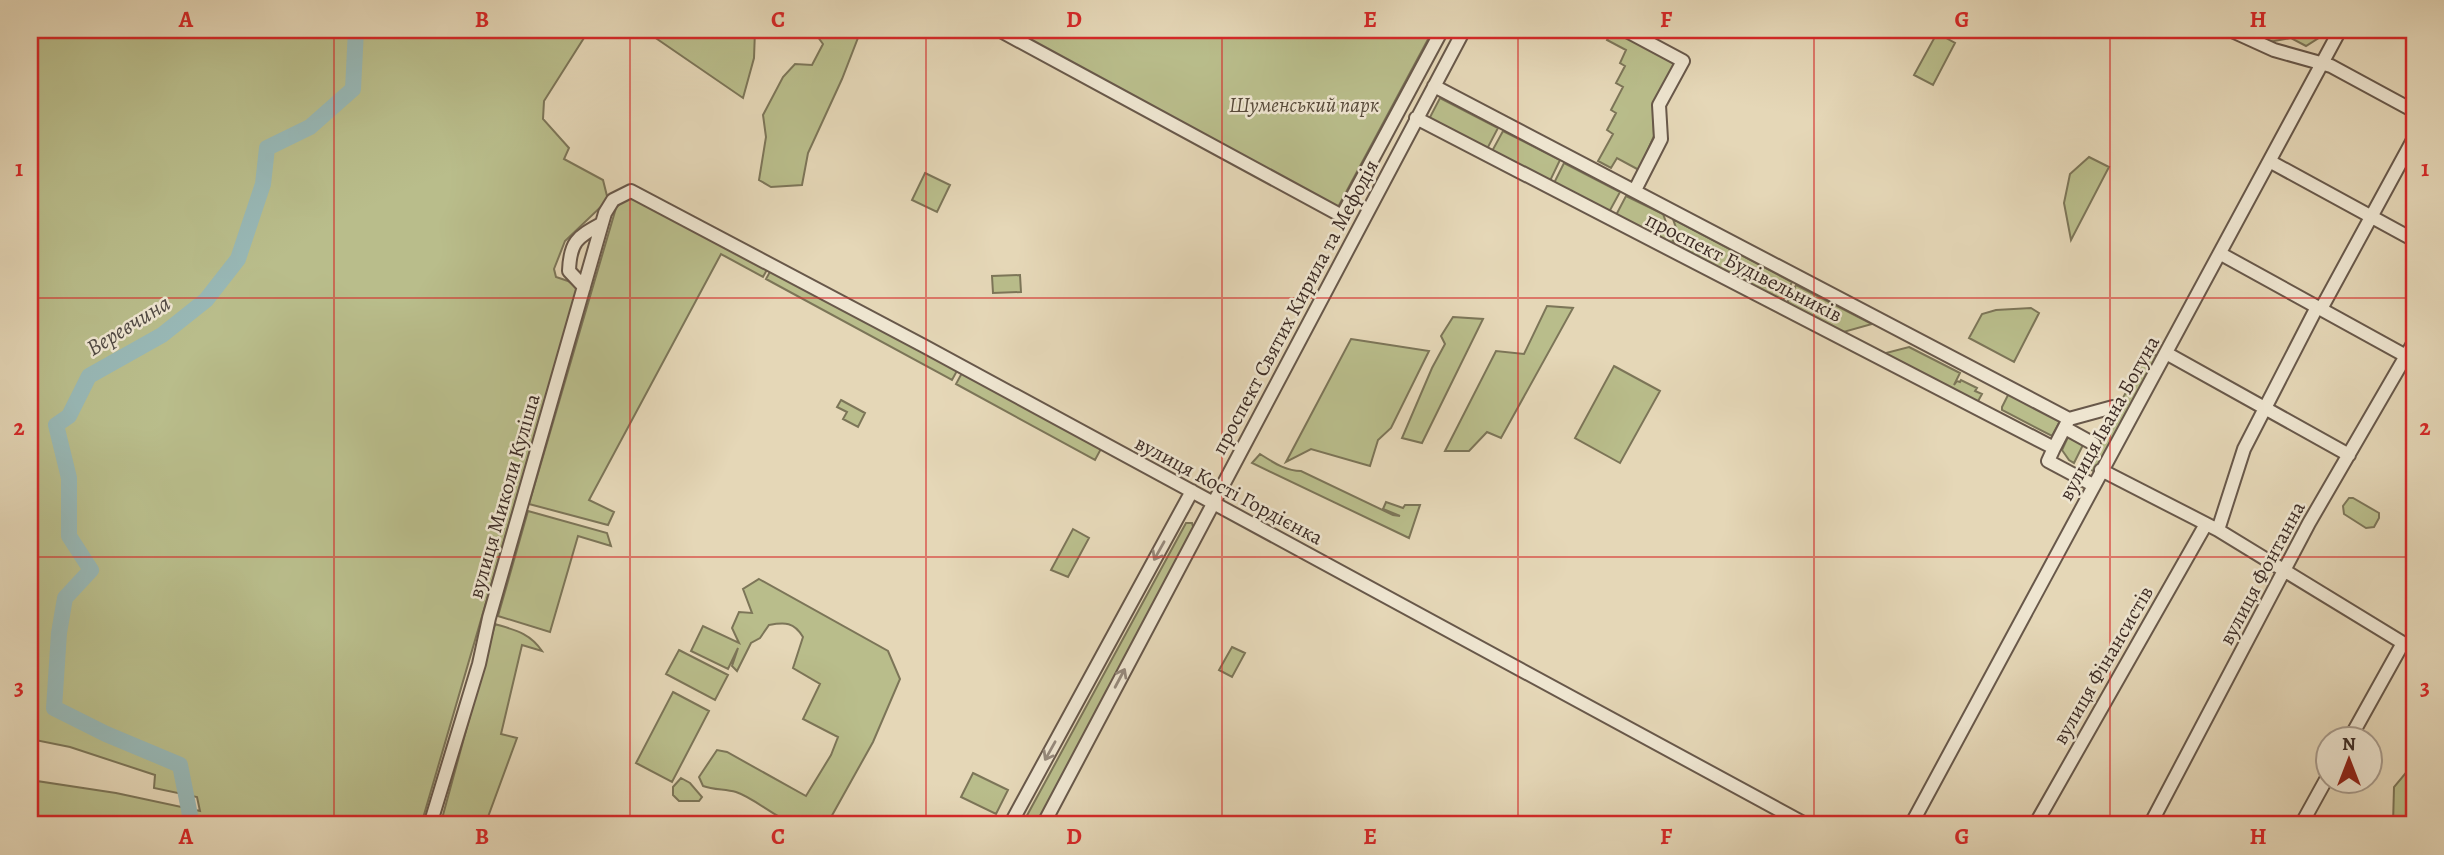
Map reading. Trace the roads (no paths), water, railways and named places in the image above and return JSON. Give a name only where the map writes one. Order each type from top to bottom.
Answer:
[{"type":"street","points":[[999,30],[1342,216],[1442,30]]},
{"type":"street","name":"проспект Святих Кирила та Мефодія","points":[[1043,825],[1464,30]]},
{"type":"street","points":[[1625,30],[1683,61],[1659,105],[1661,139],[1635,190]]},
{"type":"street","points":[[2230,30],[2274,50],[2331,66],[2414,111]]},
{"type":"street","name":"вулиця Івана Богуна","points":[[1911,825],[2340,30]]},
{"type":"street","name":"проспект Будівельників","points":[[1434,86],[1635,190],[2067,424],[2094,444]]},
{"type":"street","name":"проспект Будівельників","points":[[1416,118],[2054,448]]},
{"type":"street","name":"вулиця Фінансистів","points":[[2035,825],[2212,527],[2263,408],[2414,138]]},
{"type":"street","points":[[2271,162],[2414,240]]},
{"type":"street","name":"вулиця Кості Гордієнка","points":[[631,191],[875,319],[1807,825]]},
{"type":"street","name":"вулиця Миколи Куліша","points":[[430,825],[479,664],[489,618],[601,224],[609,205],[631,191]]},
{"type":"street","points":[[583,287],[569,271],[570,252],[580,235],[601,224]]},
{"type":"street","points":[[2221,254],[2406,356]]},
{"type":"street","name":"вулиця Фонтанна","points":[[2150,825],[2309,523],[2414,342]]},
{"type":"street","points":[[2166,353],[2349,455]]},
{"type":"street","points":[[2093,485],[2048,461],[2067,424],[2113,407]]},
{"type":"street","points":[[2101,470],[2212,527],[2408,645],[2358,726]]},
{"type":"street","points":[[1010,825],[1192,491]]},
{"type":"street","points":[[2301,825],[2318,796]]},
{"type":"waterway","name":"Веревчина","points":[[192,825],[180,765],[106,734],[54,708],[59,633],[65,598],[91,570],[69,536],[69,478],[56,425],[69,416],[89,376],[162,335],[206,300],[238,259],[263,184],[267,148],[310,127],[353,89],[356,30]]},
{"type":"park label","name":"Шуменський парк","points":[[1304,105]]}]
